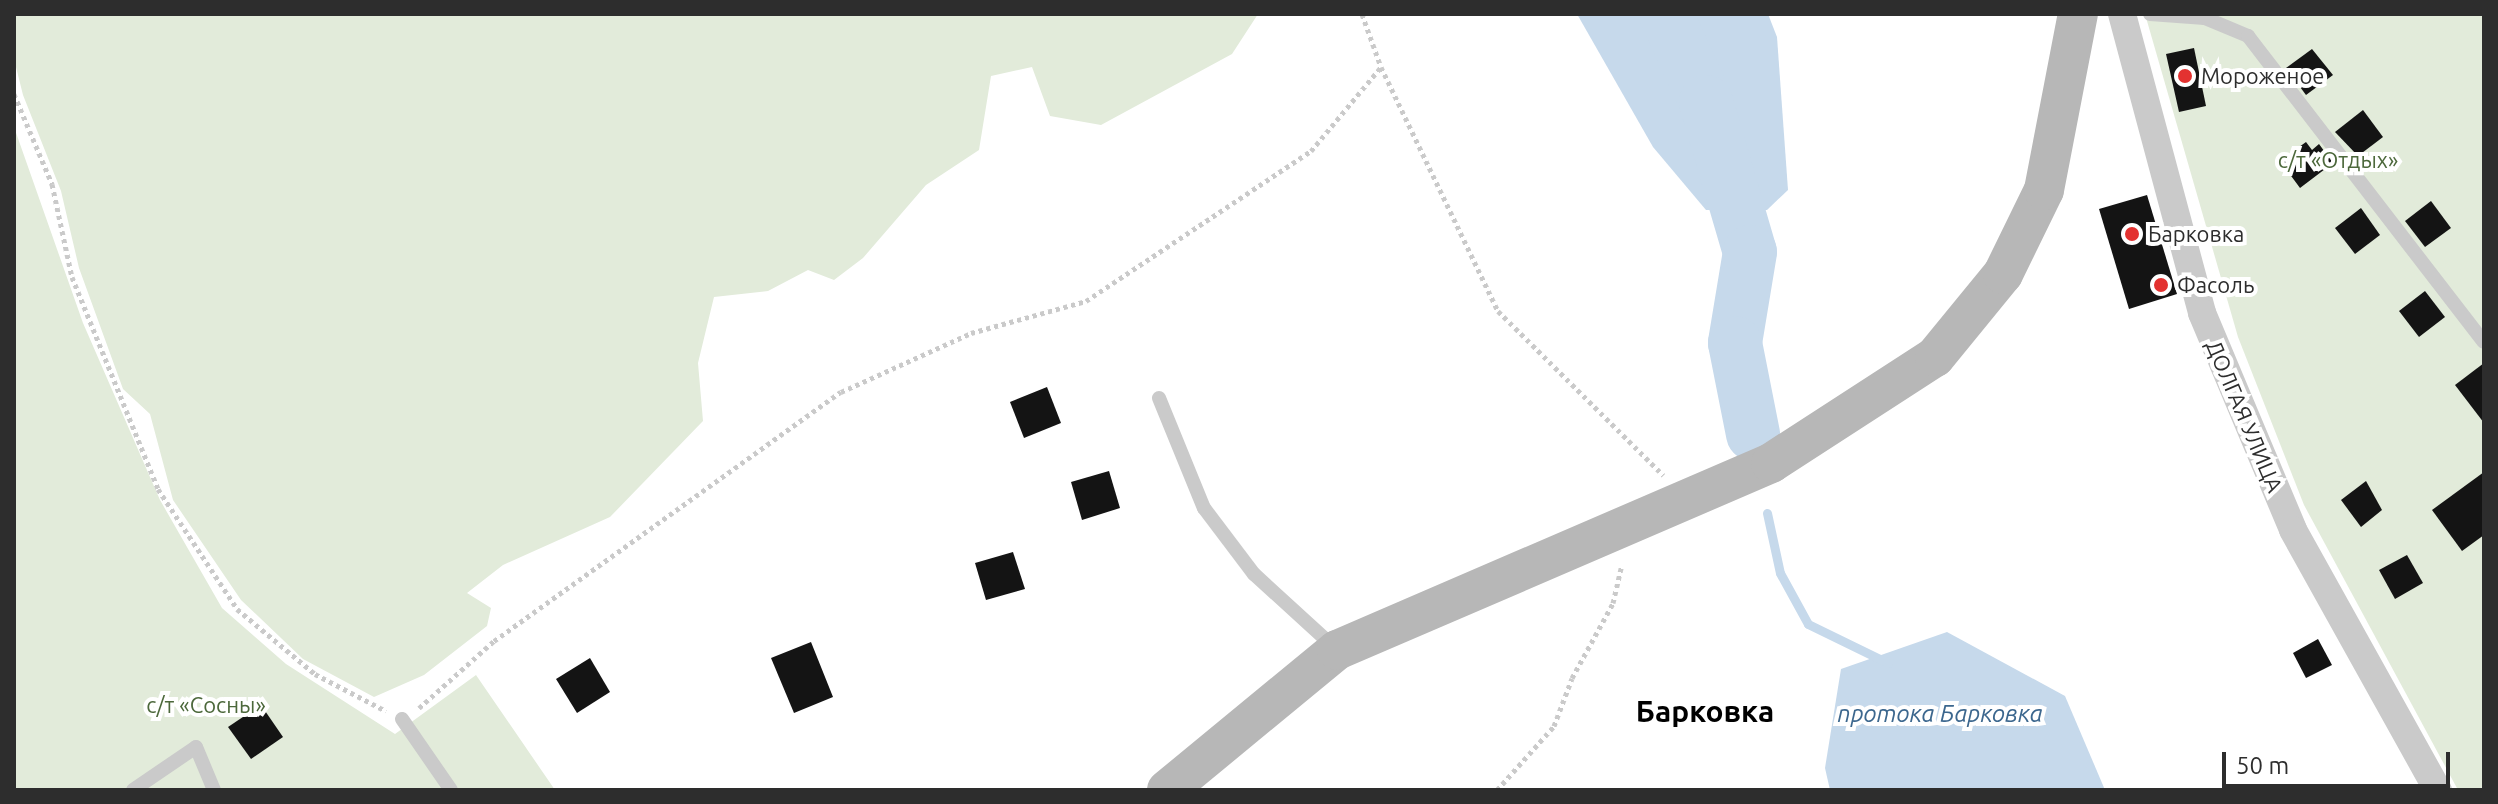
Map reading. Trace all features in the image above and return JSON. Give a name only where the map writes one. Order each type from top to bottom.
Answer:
[{"type":"main road","points":[[1167,790],[1337,650],[1689,501],[1771,463],[1935,357],[2003,274],[2044,190],[2078,14]]},
{"type":"street","name":"ДОЛГАЯ УЛИЦА","points":[[2122,14],[2202,313],[2293,530],[2438,790]]},
{"type":"lane","points":[[2150,14],[2205,18],[2248,36],[2484,342]]},
{"type":"lane","points":[[1159,398],[1204,508],[1254,574],[1337,650]]},
{"type":"lane","points":[[402,719],[451,790]]},
{"type":"lane","points":[[133,790],[196,747],[214,790]]},
{"type":"path","points":[[1362,14],[1381,67],[1498,311],[1689,501]]},
{"type":"path","points":[[14,94],[52,184],[72,277],[158,489],[237,609],[315,674],[402,719],[441,693],[494,641],[841,392],[971,333],[1086,301],[1298,160],[1381,67]]},
{"type":"path","points":[[1497,790],[1554,726],[1572,678],[1613,603],[1630,526]]},
{"type":"green space","points":[[14,14],[1258,14],[1232,54],[1101,125],[1050,116],[1032,67],[991,76],[979,150],[926,185],[863,258],[834,280],[808,270],[768,291],[714,297],[698,363],[703,421],[610,517],[503,565],[467,593],[491,608],[487,626],[424,675],[374,697],[303,659],[241,600],[173,500],[150,414],[123,389],[79,268],[61,191],[23,95],[14,59]]},
{"type":"green space","name":"с/т «Отдых»","points":[[2145,14],[2484,14],[2484,790],[2458,790],[2304,505],[2238,337]]},
{"type":"green space","name":"с/т «Сосны»","points":[[14,127],[83,323],[160,500],[222,608],[286,664],[395,734],[476,675],[555,790],[14,790]]},
{"type":"water","points":[[1577,14],[1768,14],[1777,37],[1788,190],[1767,210],[1706,210],[1653,147]]},
{"type":"water","name":"протока Барковка","points":[[1947,632],[2065,696],[2105,790],[1830,790],[1825,768],[1841,669]]},
{"type":"building","points":[[2194,48],[2206,106],[2179,112],[2166,54]]},
{"type":"building","points":[[2312,49],[2333,75],[2306,95],[2286,68]]},
{"type":"building","points":[[2363,110],[2383,137],[2358,156],[2335,132]]},
{"type":"building","points":[[2306,142],[2312,150],[2319,144],[2333,163],[2300,188],[2280,161]]},
{"type":"building","points":[[2147,195],[2177,294],[2129,309],[2099,209]]},
{"type":"building","points":[[2431,201],[2451,228],[2425,247],[2405,221]]},
{"type":"building","points":[[2361,208],[2380,235],[2355,254],[2335,228]]},
{"type":"building","points":[[2425,291],[2445,317],[2419,337],[2399,311]]},
{"type":"building","points":[[2484,363],[2484,423],[2455,385]]},
{"type":"building","points":[[1047,387],[1061,423],[1024,438],[1010,402]]},
{"type":"building","points":[[1109,471],[1120,508],[1082,520],[1071,482]]},
{"type":"building","points":[[2484,472],[2484,535],[2462,551],[2432,510]]},
{"type":"building","points":[[2366,481],[2382,510],[2361,527],[2341,500]]},
{"type":"building","points":[[1013,552],[1025,589],[986,600],[975,563]]},
{"type":"building","points":[[2407,555],[2423,583],[2395,599],[2379,570]]},
{"type":"building","points":[[2318,639],[2332,665],[2306,678],[2293,653]]},
{"type":"building","points":[[811,642],[833,697],[794,713],[771,658]]},
{"type":"building","points":[[590,658],[610,692],[577,713],[556,679]]},
{"type":"building","points":[[261,705],[283,737],[251,759],[228,727]]},
{"type":"waterway","points":[[1666,14],[1706,102],[1750,252],[1735,343],[1753,434]]},
{"type":"waterway","points":[[1767,513],[1780,573],[1808,624],[1888,663]]},
{"type":"place","name":"Мороженое","points":[[2185,76]]},
{"type":"place","name":"Барковка","points":[[2132,234]]},
{"type":"place","name":"Фасоль","points":[[2161,285]]},
{"type":"district","name":"Барковка","points":[[1705,711]]}]
